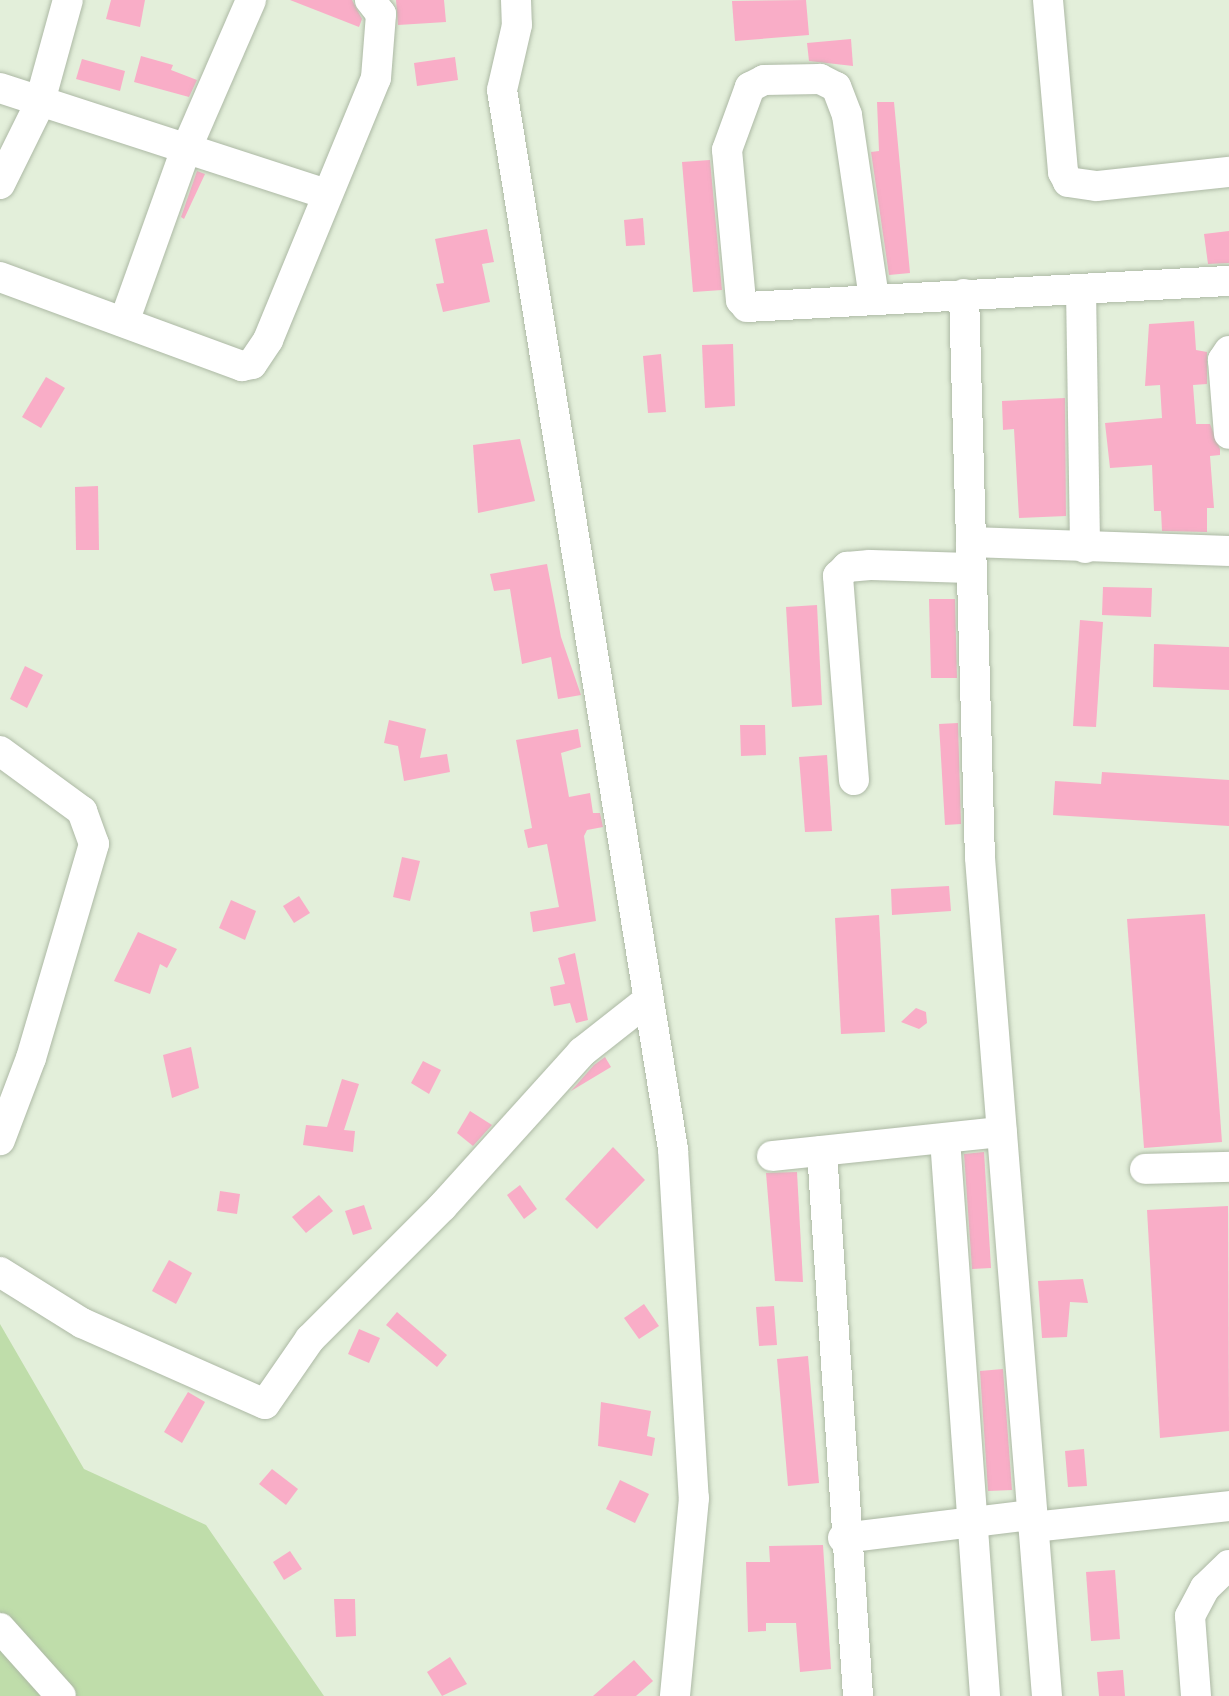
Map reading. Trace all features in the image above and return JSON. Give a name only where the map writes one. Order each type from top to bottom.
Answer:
[{"type":"street","points":[[0,184],[39,105],[68,0]]},
{"type":"street","points":[[124,322],[185,152],[251,0]]},
{"type":"street","points":[[0,277],[242,366],[252,364],[268,340],[378,69],[381,14],[370,0]]},
{"type":"street","points":[[516,0],[517,25],[502,90],[673,1149],[694,1498],[675,1696]]},
{"type":"street","points":[[1048,0],[1063,172],[1068,182],[1097,186],[1229,172]]},
{"type":"street","points":[[874,298],[847,115],[836,87],[820,79],[764,80],[750,87],[727,139],[741,300],[754,310],[874,298],[1229,281]]},
{"type":"street","points":[[0,88],[39,105],[326,194]]},
{"type":"street","points":[[1081,289],[1085,548]]},
{"type":"street","points":[[964,294],[980,858],[1047,1696]]},
{"type":"street","points":[[1227,357],[1229,434]]},
{"type":"street","points":[[854,780],[838,576],[847,567],[1085,548],[1229,551]]},
{"type":"street","points":[[0,751],[82,811],[94,844],[31,1058],[0,1140]]},
{"type":"street","points":[[0,1272],[82,1323],[265,1404],[310,1339],[442,1207],[582,1052],[648,1000]]},
{"type":"street","points":[[772,1156],[1002,1132]]},
{"type":"street","points":[[945,1139],[985,1696]]},
{"type":"street","points":[[822,1151],[843,1538],[858,1696]]},
{"type":"street","points":[[1145,1169],[1229,1167]]},
{"type":"street","points":[[843,1538],[972,1522],[1031,1521],[1229,1506]]},
{"type":"street","points":[[1196,1696],[1190,1616],[1205,1588],[1229,1565]]},
{"type":"street","points":[[0,1628],[61,1696]]},
{"type":"green space","points":[[0,1324],[84,1469],[206,1525],[324,1696],[0,1696]]},
{"type":"building","points":[[111,0],[145,0],[140,27],[106,19]]},
{"type":"building","points":[[290,0],[352,0],[362,19],[359,27]]},
{"type":"building","points":[[396,0],[444,0],[446,22],[398,25]]},
{"type":"building","points":[[806,0],[809,35],[735,41],[732,1]]},
{"type":"building","points":[[851,39],[853,66],[809,61],[807,43]]},
{"type":"building","points":[[141,56],[173,65],[171,70],[197,80],[189,97],[134,82]]},
{"type":"building","points":[[455,57],[458,80],[417,86],[414,63]]},
{"type":"building","points":[[82,59],[125,71],[120,91],[76,79]]},
{"type":"building","points":[[877,102],[894,102],[910,273],[889,275],[871,152],[879,151]]},
{"type":"building","points":[[710,160],[722,290],[693,292],[682,162]]},
{"type":"building","points":[[197,171],[205,174],[184,219],[181,217]]},
{"type":"building","points":[[643,218],[645,245],[626,246],[624,220]]},
{"type":"building","points":[[487,229],[494,262],[482,264],[490,302],[443,312],[436,284],[444,283],[435,239]]},
{"type":"building","points":[[1229,231],[1229,263],[1208,264],[1204,234]]},
{"type":"building","points":[[1194,321],[1196,350],[1207,352],[1207,384],[1193,385],[1196,424],[1210,424],[1220,449],[1220,455],[1210,456],[1214,508],[1207,508],[1207,532],[1162,531],[1161,511],[1154,511],[1152,465],[1110,468],[1105,423],[1162,418],[1160,385],[1145,386],[1149,324]]},
{"type":"building","points":[[733,344],[735,406],[705,408],[702,345]]},
{"type":"building","points":[[661,354],[666,412],[648,413],[643,356]]},
{"type":"building","points":[[46,377],[65,388],[41,428],[22,417]]},
{"type":"building","points":[[1065,398],[1066,516],[1019,518],[1014,429],[1003,430],[1002,401]]},
{"type":"building","points":[[520,439],[535,501],[478,513],[473,445]]},
{"type":"building","points":[[98,486],[99,550],[76,550],[75,487]]},
{"type":"building","points":[[547,564],[561,637],[581,695],[558,699],[551,657],[522,664],[510,589],[494,591],[490,574]]},
{"type":"building","points":[[1103,587],[1152,588],[1151,617],[1102,615]]},
{"type":"building","points":[[929,599],[955,599],[957,678],[931,678]]},
{"type":"building","points":[[817,605],[822,705],[792,707],[786,607]]},
{"type":"building","points":[[1080,620],[1103,622],[1096,727],[1073,726]]},
{"type":"building","points":[[1154,644],[1229,647],[1229,690],[1153,687]]},
{"type":"building","points":[[25,666],[43,675],[27,708],[10,699]]},
{"type":"building","points":[[389,720],[426,729],[420,758],[447,754],[450,772],[404,781],[398,746],[384,743]]},
{"type":"building","points":[[958,723],[961,824],[945,825],[939,724]]},
{"type":"building","points":[[740,725],[765,725],[766,755],[741,756]]},
{"type":"building","points":[[578,729],[581,747],[561,753],[569,797],[590,793],[593,813],[600,813],[603,827],[587,830],[584,836],[596,921],[533,932],[530,912],[559,907],[547,844],[528,848],[524,830],[532,828],[516,740]]},
{"type":"building","points":[[827,755],[832,831],[805,832],[799,757]]},
{"type":"building","points":[[1102,772],[1229,780],[1229,826],[1053,815],[1055,781],[1101,784]]},
{"type":"building","points":[[402,857],[420,861],[410,901],[393,897]]},
{"type":"building","points":[[949,886],[951,911],[892,915],[891,889]]},
{"type":"building","points":[[299,896],[310,913],[294,923],[283,906]]},
{"type":"building","points":[[231,900],[256,911],[245,940],[219,928]]},
{"type":"building","points":[[1205,914],[1222,1142],[1144,1148],[1127,919]]},
{"type":"building","points":[[879,915],[885,1032],[841,1034],[835,918]]},
{"type":"building","points":[[138,932],[177,949],[167,968],[160,964],[150,994],[114,981]]},
{"type":"building","points":[[575,953],[588,1020],[576,1023],[570,1003],[554,1006],[550,987],[565,984],[558,958]]},
{"type":"building","points":[[916,1008],[926,1012],[927,1023],[919,1029],[901,1022]]},
{"type":"building","points":[[191,1047],[199,1088],[172,1098],[163,1055]]},
{"type":"building","points":[[605,1057],[611,1067],[571,1091],[594,1065]]},
{"type":"building","points":[[423,1061],[441,1070],[429,1094],[411,1083]]},
{"type":"building","points":[[342,1079],[359,1084],[344,1130],[355,1131],[353,1152],[303,1145],[306,1125],[327,1127]]},
{"type":"building","points":[[470,1111],[492,1125],[473,1146],[457,1133]]},
{"type":"building","points":[[613,1147],[645,1180],[597,1229],[565,1199]]},
{"type":"building","points":[[984,1152],[991,1268],[972,1269],[964,1154]]},
{"type":"building","points":[[797,1172],[803,1282],[775,1281],[766,1173]]},
{"type":"building","points":[[520,1185],[537,1209],[524,1219],[507,1195]]},
{"type":"building","points":[[220,1191],[240,1194],[237,1214],[217,1211]]},
{"type":"building","points":[[319,1195],[333,1211],[306,1233],[292,1217]]},
{"type":"building","points":[[364,1205],[372,1229],[353,1235],[345,1211]]},
{"type":"building","points":[[1228,1206],[1229,1431],[1160,1438],[1147,1210]]},
{"type":"building","points":[[169,1260],[192,1273],[176,1304],[152,1291]]},
{"type":"building","points":[[1083,1279],[1088,1303],[1070,1302],[1067,1337],[1042,1338],[1038,1281]]},
{"type":"building","points":[[644,1304],[659,1326],[639,1339],[624,1318]]},
{"type":"building","points":[[774,1306],[777,1345],[759,1346],[756,1307]]},
{"type":"building","points":[[397,1312],[447,1355],[437,1367],[386,1325]]},
{"type":"building","points":[[359,1329],[380,1338],[369,1363],[348,1354]]},
{"type":"building","points":[[808,1356],[819,1483],[788,1486],[777,1359]]},
{"type":"building","points":[[1003,1369],[1012,1490],[988,1491],[980,1371]]},
{"type":"building","points":[[188,1392],[205,1402],[182,1443],[164,1432]]},
{"type":"building","points":[[601,1402],[651,1411],[647,1436],[655,1438],[652,1456],[598,1446]]},
{"type":"building","points":[[1084,1449],[1087,1486],[1068,1487],[1065,1451]]},
{"type":"building","points":[[272,1469],[298,1489],[286,1505],[259,1484]]},
{"type":"building","points":[[620,1480],[649,1494],[635,1523],[606,1509]]},
{"type":"building","points":[[823,1545],[831,1669],[800,1672],[796,1623],[766,1623],[766,1631],[748,1632],[746,1562],[770,1562],[769,1546]]},
{"type":"building","points":[[290,1551],[302,1569],[284,1580],[273,1562]]},
{"type":"building","points":[[1115,1570],[1120,1639],[1091,1641],[1086,1572]]},
{"type":"building","points":[[334,1599],[355,1599],[356,1636],[336,1637]]},
{"type":"building","points":[[450,1657],[467,1684],[442,1696],[427,1672]]},
{"type":"building","points":[[634,1660],[653,1681],[636,1696],[593,1696]]},
{"type":"building","points":[[1123,1670],[1125,1696],[1099,1696],[1097,1672]]}]
